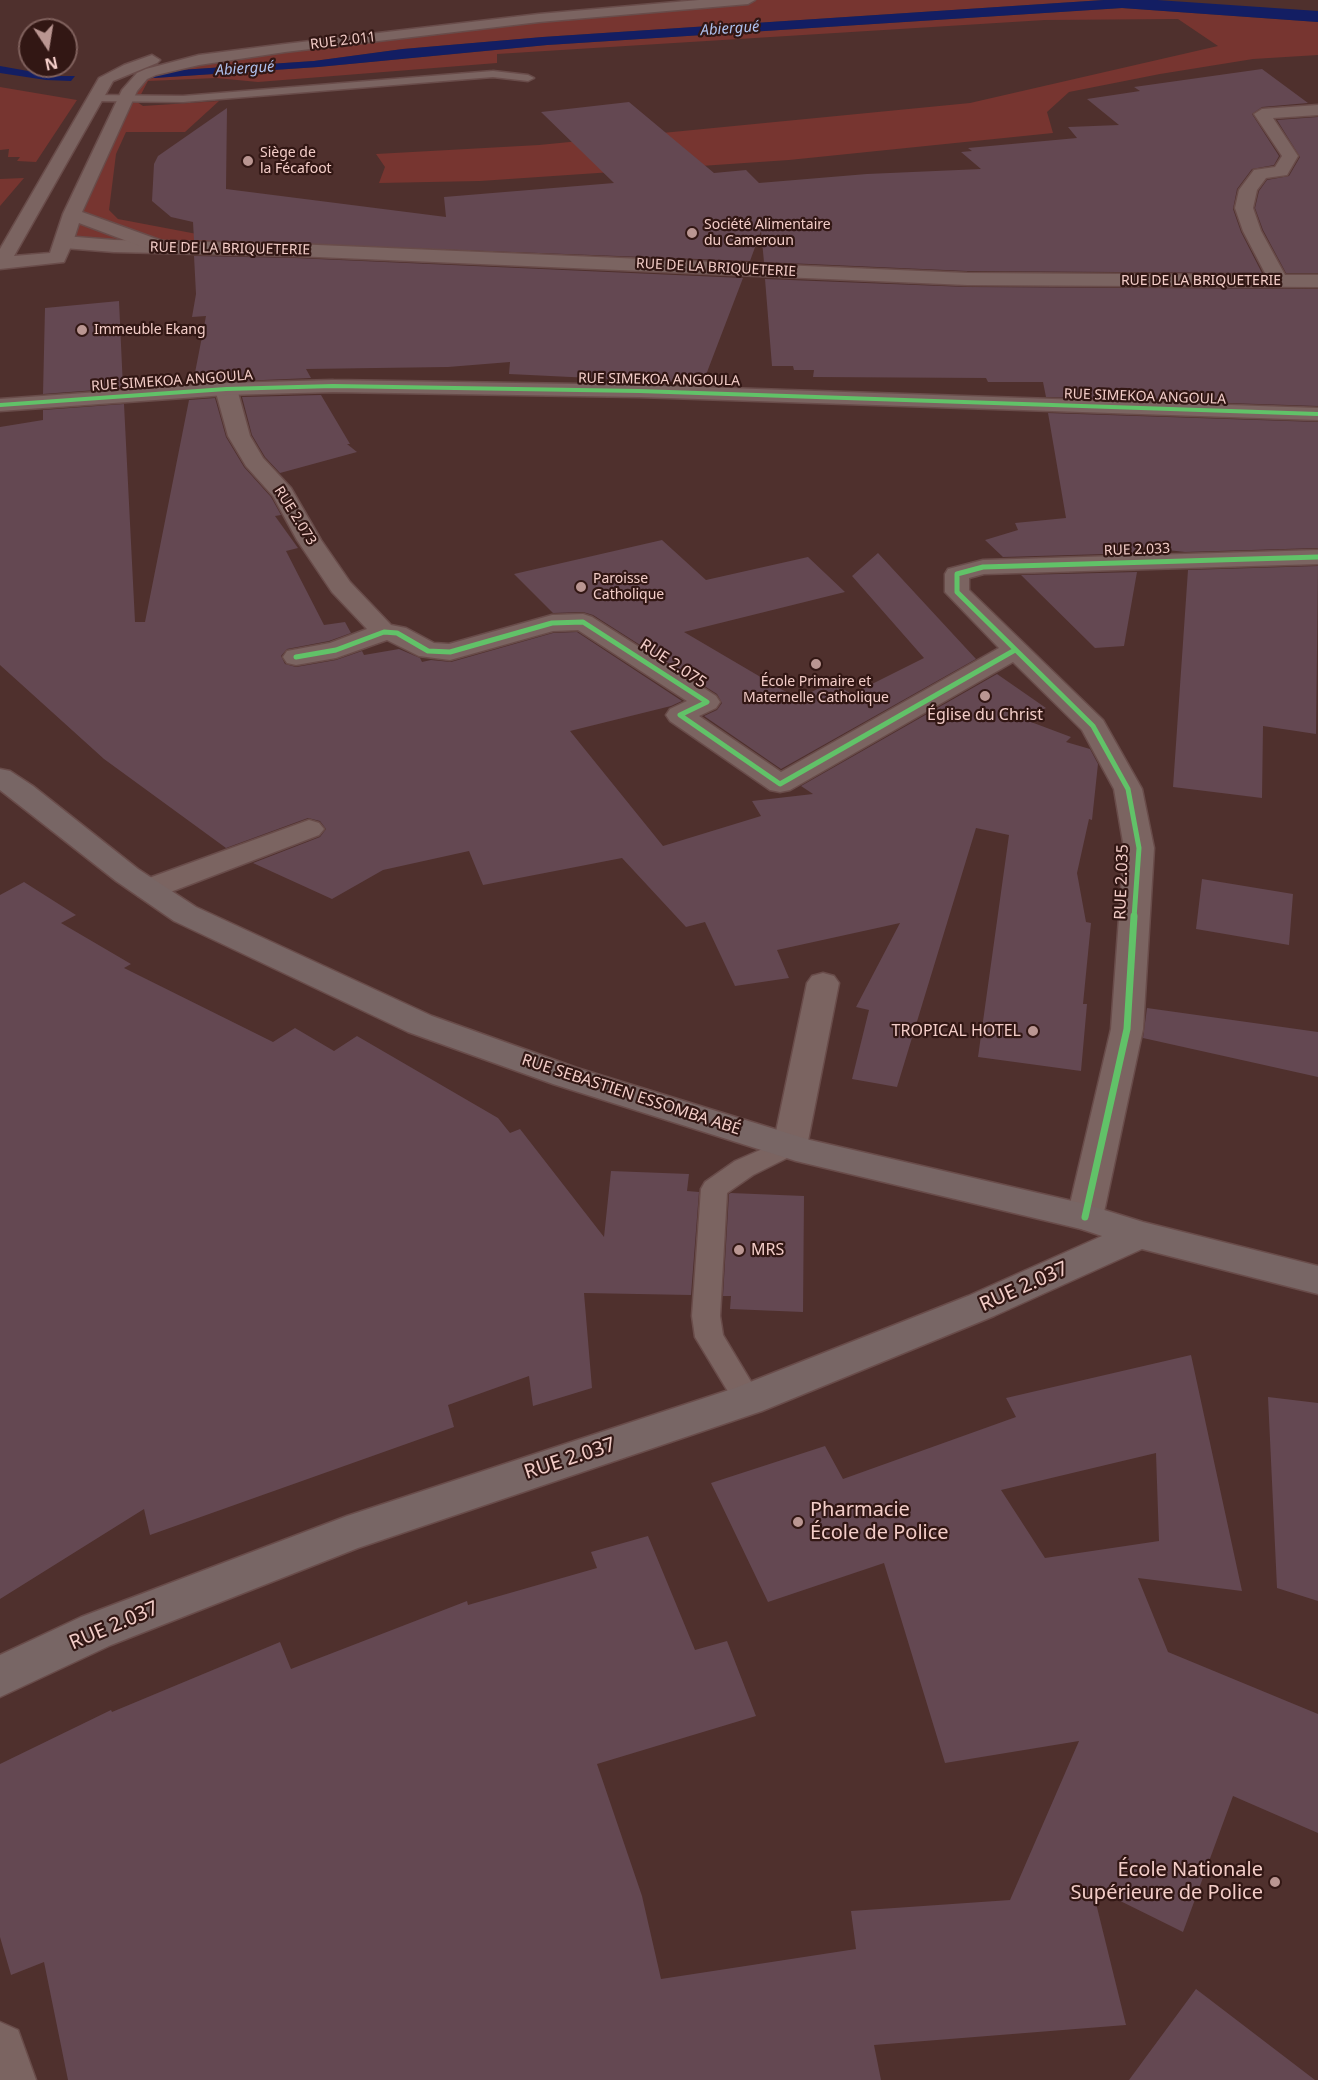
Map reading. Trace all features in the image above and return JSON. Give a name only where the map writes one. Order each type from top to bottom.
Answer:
[{"type":"main road","name":"RUE SEBASTIEN ESSOMBA ABÉ","points":[[0,777],[185,914],[420,1024],[565,1076],[790,1146],[1085,1217],[1139,1235],[1318,1280]]},
{"type":"main road","name":"RUE 2.037","points":[[0,1677],[96,1631],[347,1534],[748,1401],[981,1306],[1139,1235]]},
{"type":"street","name":"RUE 2.011","points":[[3,250],[31,213],[107,78],[129,68],[187,53],[532,11],[660,0]]},
{"type":"street","name":"RUE 2.011","points":[[61,250],[72,214],[130,90],[142,76],[173,65],[199,60],[539,18],[748,0]]},
{"type":"street","points":[[1279,281],[1252,231],[1244,208],[1248,190],[1260,174],[1281,171],[1290,156],[1262,114],[1318,110]]},
{"type":"street","points":[[72,214],[158,246]]},
{"type":"street","name":"RUE DE LA BRIQUETERIE","points":[[3,250],[158,246],[307,250],[956,278],[1116,282],[1318,281]]},
{"type":"street","name":"RUE SIMEKOA ANGOULA","points":[[0,405],[226,388],[333,386],[639,391],[1318,414]]},
{"type":"street","name":"RUE 2.073","points":[[226,388],[239,436],[254,461],[283,493],[309,540],[341,587],[384,632]]},
{"type":"street","name":"RUE 2.033","points":[[957,574],[983,567],[1318,557]]},
{"type":"street","name":"RUE 2.035","points":[[957,574],[957,592],[1093,726],[1128,789],[1139,848],[1127,1029],[1085,1217]]},
{"type":"street","name":"RUE 2.075","points":[[384,632],[397,633],[437,654],[552,622],[583,622],[707,702],[680,715],[780,784],[1015,650]]},
{"type":"street","points":[[297,657],[336,650],[384,632]]},
{"type":"street","points":[[149,889],[309,829]]},
{"type":"street","points":[[790,1146],[822,983]]},
{"type":"street","points":[[0,2048],[9,2080]]},
{"type":"lane","points":[[95,98],[183,99],[484,74],[528,78]]},
{"type":"lane","points":[[748,1401],[709,1337],[706,1316],[714,1190],[744,1168],[790,1146]]},
{"type":"shaded area","points":[[748,0],[1104,0],[543,37],[403,49],[314,61],[151,72],[285,48]]},
{"type":"shaded area","points":[[1122,8],[1318,22],[1318,55],[1253,59],[1069,92],[1047,112],[1053,133],[789,160],[480,181],[379,183],[385,167],[376,154],[539,145],[970,103],[1218,46],[1178,19],[1045,20],[497,54],[497,63],[258,82],[216,78],[148,81],[137,102],[143,106],[219,101],[185,132],[126,132],[116,154],[109,210],[118,219],[218,238],[333,238],[295,250],[64,242],[139,79],[318,67],[547,45]]},
{"type":"shaded area","points":[[0,87],[77,100],[36,162],[17,161],[20,157],[8,157],[9,149],[0,150]]},
{"type":"shaded area","points":[[24,178],[0,206],[0,179]]},
{"type":"water","name":"Abiergué","points":[[1104,0],[1157,0],[1318,11],[1318,22],[1122,8],[547,45],[318,67],[139,79],[151,72],[314,61],[403,49],[543,37]]},
{"type":"water","points":[[0,66],[18,69],[18,76],[0,73]]},
{"type":"water","points":[[33,78],[73,78],[71,81]]},
{"type":"building","points":[[1262,69],[1308,103],[1262,107],[1252,114],[1279,156],[1274,165],[1252,169],[1237,189],[1233,209],[1241,232],[1262,273],[967,271],[764,262],[761,231],[750,261],[194,240],[193,222],[171,217],[152,201],[154,164],[158,156],[227,108],[226,189],[446,217],[444,197],[614,183],[541,112],[629,102],[714,173],[746,170],[759,183],[867,174],[981,169],[961,152],[972,151],[968,148],[1077,138],[1068,127],[1119,125],[1087,99],[1140,91],[1134,87]]},
{"type":"building","points":[[1318,117],[1318,273],[1286,273],[1263,230],[1255,208],[1259,191],[1267,180],[1289,176],[1300,157],[1277,120]]},
{"type":"building","points":[[194,256],[295,258],[743,278],[704,380],[694,379],[694,383],[509,374],[510,362],[448,367],[306,369],[311,378],[193,383],[206,316],[192,317],[196,294]]},
{"type":"building","points":[[765,279],[967,287],[1318,289],[1318,406],[1046,397],[1043,382],[988,382],[986,378],[813,377],[814,370],[794,370],[793,366],[772,366]]},
{"type":"building","points":[[119,301],[123,388],[43,394],[45,308]]},
{"type":"building","points":[[321,395],[350,444],[347,444],[357,452],[280,473],[265,457],[252,435],[242,397]]},
{"type":"building","points":[[215,398],[226,437],[244,467],[271,497],[281,515],[275,516],[298,548],[286,551],[324,625],[345,622],[351,633],[329,641],[287,649],[281,656],[285,664],[296,667],[336,660],[362,651],[364,655],[399,649],[420,658],[422,662],[431,660],[451,662],[553,633],[577,632],[682,701],[671,706],[570,731],[663,846],[761,816],[752,801],[813,794],[801,786],[997,674],[1046,708],[1023,719],[1071,737],[1066,742],[1090,749],[1098,764],[1092,820],[1089,819],[1077,873],[1086,922],[1091,923],[1083,1004],[1087,1004],[1081,1071],[978,1057],[1009,835],[976,828],[897,1087],[852,1079],[869,1010],[856,1007],[900,923],[777,950],[789,978],[735,986],[705,922],[686,927],[622,858],[483,885],[469,851],[383,870],[332,899],[253,863],[320,837],[326,829],[320,821],[308,818],[226,848],[104,759],[0,665],[0,427],[43,420],[43,410],[124,404],[135,622],[145,622],[189,400]]},
{"type":"building","points":[[1048,413],[1318,422],[1318,548],[1185,552],[1141,547],[1140,553],[1003,557],[985,540],[1018,530],[1015,523],[1066,518]]},
{"type":"building","points":[[662,540],[706,580],[808,557],[845,592],[684,632],[798,699],[831,682],[852,694],[924,658],[852,576],[878,553],[976,659],[781,769],[704,716],[717,710],[722,703],[717,694],[593,615],[583,612],[553,613],[514,574]]},
{"type":"building","points":[[1318,566],[1316,734],[1263,726],[1262,798],[1173,787],[1188,570]]},
{"type":"building","points":[[1137,572],[1124,646],[1095,648],[1021,575]]},
{"type":"building","points":[[1202,879],[1293,894],[1289,945],[1196,929]]},
{"type":"building","points":[[24,882],[76,915],[61,923],[131,964],[124,968],[273,1042],[295,1028],[334,1051],[357,1036],[498,1118],[510,1133],[520,1129],[604,1237],[611,1171],[689,1174],[687,1191],[699,1192],[691,1295],[584,1293],[592,1388],[533,1406],[529,1376],[448,1405],[454,1427],[150,1535],[144,1509],[0,1599],[0,895]]},
{"type":"building","points":[[1147,1008],[1318,1032],[1318,1077],[1143,1038]]},
{"type":"building","points":[[729,1194],[804,1196],[803,1312],[730,1309],[731,1296],[723,1296]]},
{"type":"building","points":[[1191,1355],[1242,1591],[1138,1578],[1168,1652],[1318,1714],[1318,1833],[1233,1796],[1183,1932],[1092,1887],[1126,2025],[874,2045],[881,2080],[68,2080],[44,1962],[11,1975],[0,1937],[0,1764],[111,1710],[112,1712],[280,1642],[291,1669],[467,1601],[468,1605],[597,1568],[591,1552],[648,1536],[695,1650],[727,1641],[756,1716],[597,1764],[642,1896],[661,1979],[856,1949],[851,1911],[1010,1900],[1079,1741],[945,1763],[884,1563],[768,1602],[711,1483],[825,1446],[843,1479],[1016,1417],[1006,1398]],"holes":[[[1156,1453],[1159,1541],[1045,1558],[1001,1490]]]},
{"type":"building","points":[[1268,1397],[1318,1403],[1318,1601],[1277,1588]]},
{"type":"building","points":[[1196,1989],[1315,2080],[1129,2080]]},
{"type":"cycle path","points":[[0,405],[226,389],[333,386],[639,391],[1318,414]]},
{"type":"cycle path","points":[[1085,1217],[1127,1029],[1139,848],[1128,789],[1093,726],[957,592],[957,574],[983,567],[1318,557]]},
{"type":"cycle path","points":[[296,657],[336,650],[384,632],[397,633],[428,651],[450,652],[552,623],[583,622],[707,702],[680,715],[780,784],[1015,650]]},
{"type":"place","name":"Siège de la Fécafoot","points":[[248,161]]},
{"type":"place","name":"Société Alimentaire du Cameroun","points":[[692,233]]},
{"type":"place","name":"Immeuble Ekang","points":[[82,330]]},
{"type":"place","name":"Paroisse Catholique","points":[[581,587]]},
{"type":"place","name":"École Primaire et Maternelle Catholique","points":[[816,664]]},
{"type":"place","name":"Église du Christ","points":[[985,696]]},
{"type":"place","name":"TROPICAL HOTEL","points":[[1033,1031]]},
{"type":"place","name":"MRS","points":[[739,1250]]},
{"type":"place","name":"Pharmacie École de Police","points":[[798,1522]]},
{"type":"place","name":"École Nationale Supérieure de Police","points":[[1275,1882]]}]
